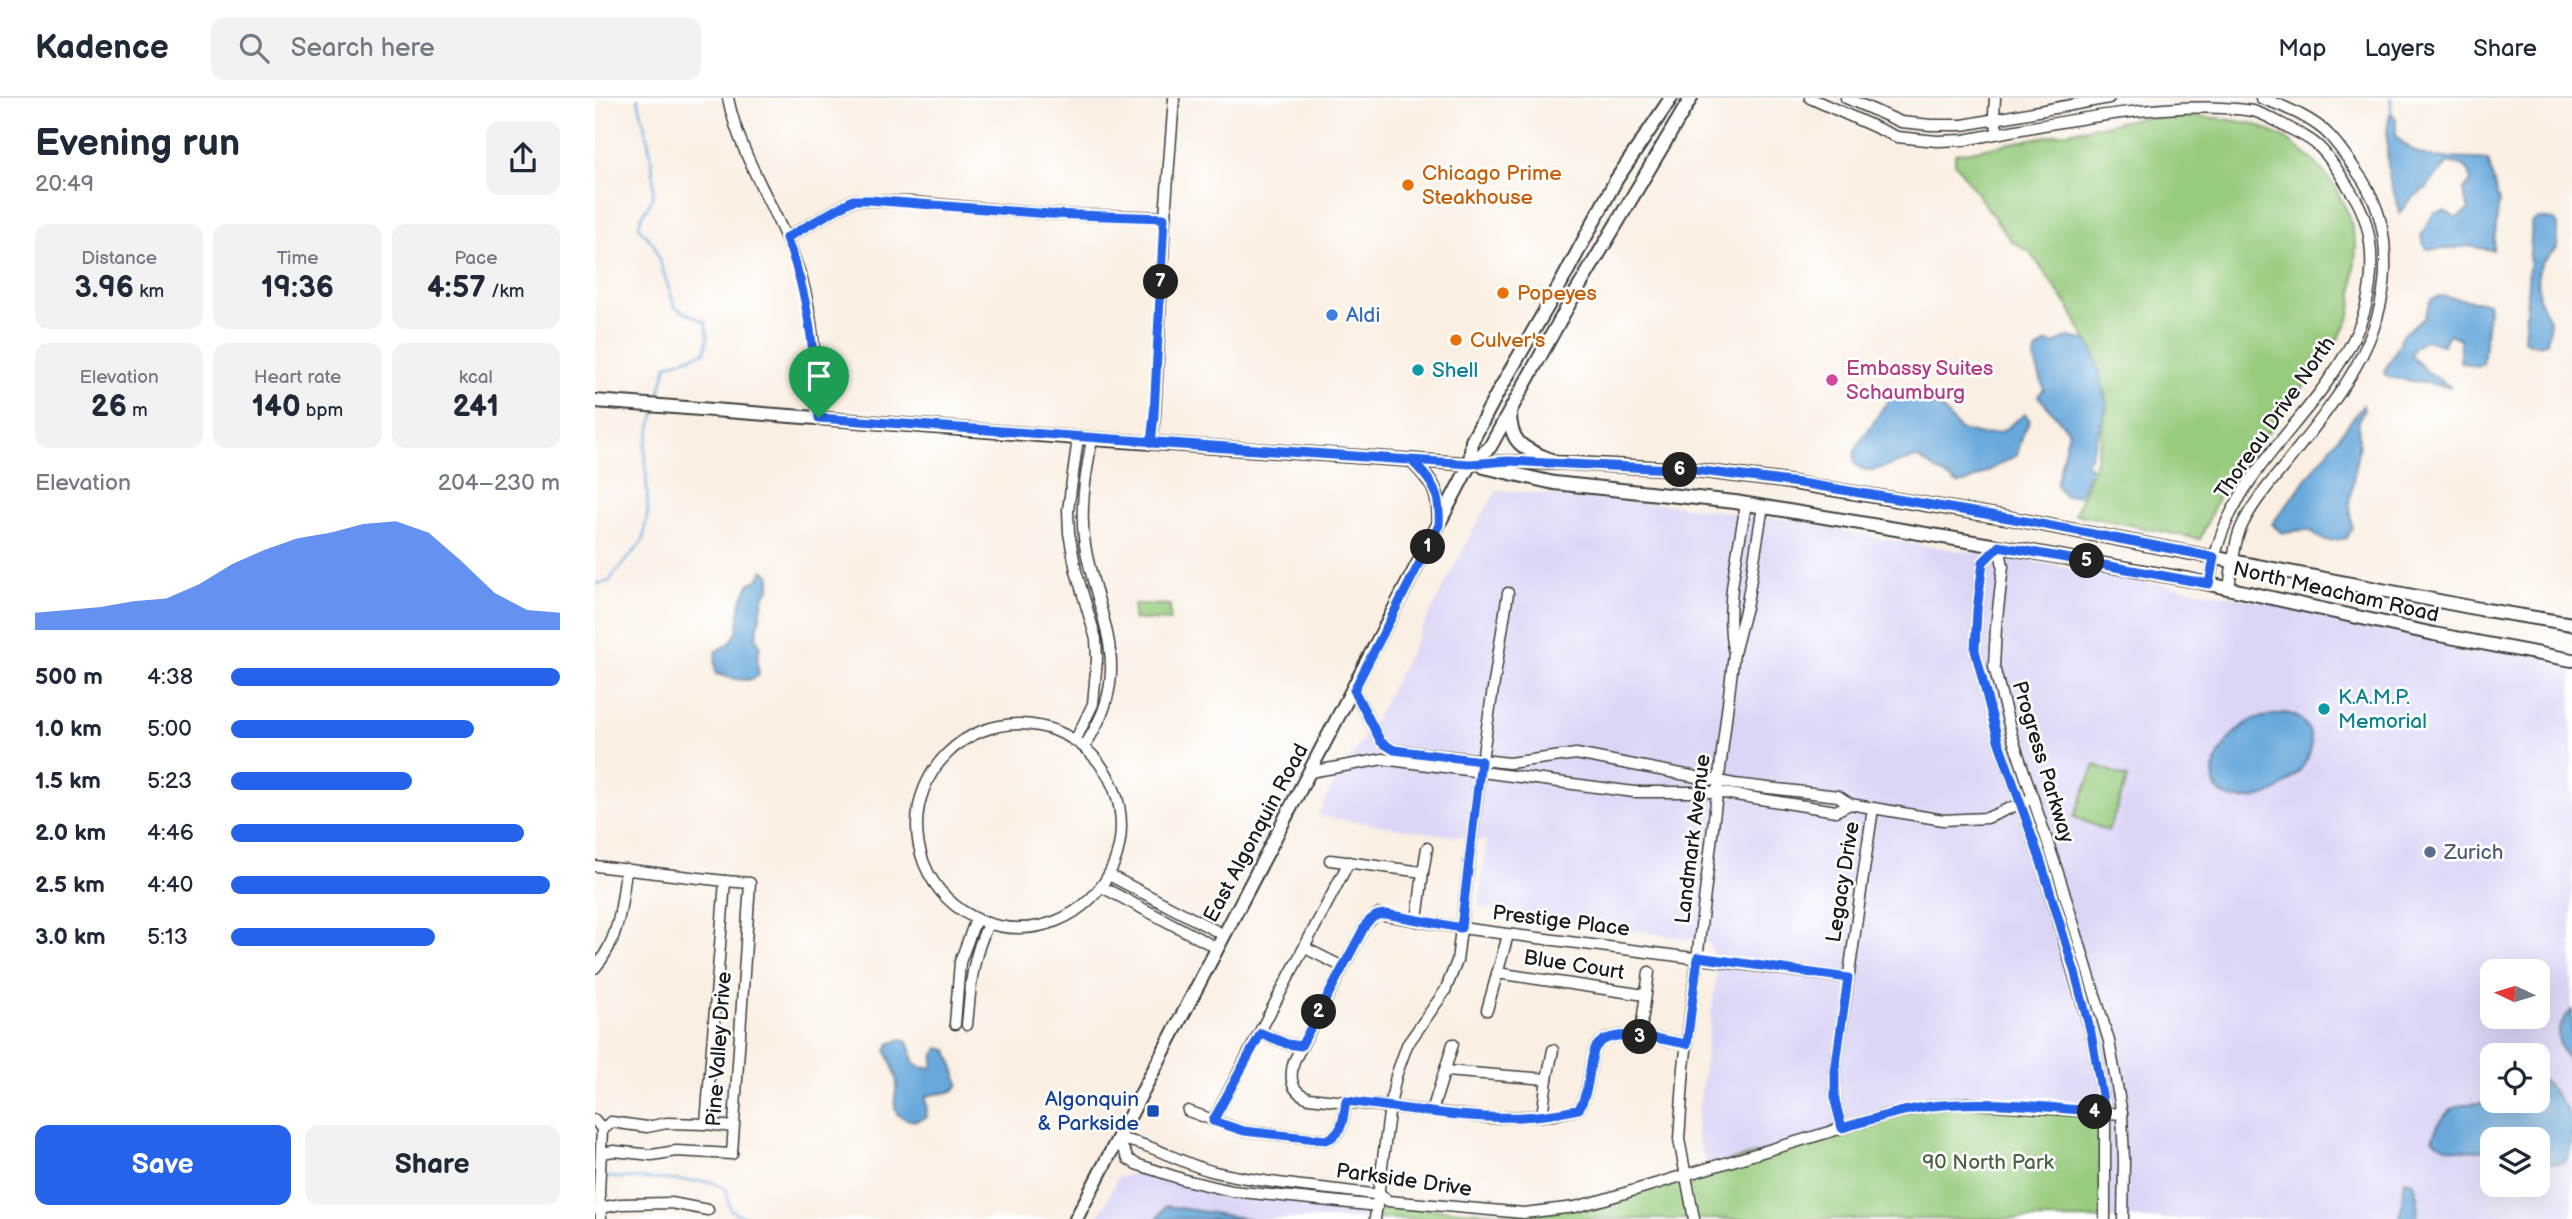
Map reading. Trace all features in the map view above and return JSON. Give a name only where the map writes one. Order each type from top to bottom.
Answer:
[{"type":"main road","name":"East Algonquin Road","points":[[1076,1219],[1439,525],[1470,464],[1472,441],[1562,283],[1616,180],[1671,98]]},
{"type":"main road","name":"East Algonquin Road","points":[[1470,464],[1490,447],[1596,258],[1691,98]]},
{"type":"main road","name":"North Meacham Road","points":[[600,401],[1091,439],[1470,464],[1508,461],[1694,470],[1807,484],[1997,516],[2480,609],[2572,624]]},
{"type":"main road","points":[[1510,410],[1512,432],[1520,445],[1558,463]]},
{"type":"main road","points":[[1411,460],[1430,479],[1436,491],[1439,525]]},
{"type":"main road","name":"North Meacham Road","points":[[1470,464],[1554,483],[1763,506],[1999,546],[2209,584],[2434,634],[2572,660]]},
{"type":"street","points":[[728,98],[739,135],[799,270],[814,356],[819,418]]},
{"type":"street","points":[[1151,443],[1174,98]]},
{"type":"street","name":"Thoreau Drive North","points":[[1810,98],[1898,137],[1937,141],[1964,140],[2166,101],[2253,111],[2274,118],[2319,146],[2357,200],[2371,243],[2367,301],[2355,336],[2333,376],[2237,501],[2217,543],[2209,584]]},
{"type":"street","points":[[1846,98],[1901,122],[1931,125],[1963,125],[2109,98]]},
{"type":"street","points":[[1995,98],[1998,133]]},
{"type":"street","name":"Thoreau Drive North","points":[[2229,588],[2241,529],[2252,507],[2316,425],[2357,365],[2376,324],[2385,278],[2386,242],[2371,193],[2358,173],[2329,135],[2280,105],[2261,98]]},
{"type":"street","points":[[786,238],[853,200],[911,202],[1049,214],[1164,218]]},
{"type":"street","points":[[1076,739],[1093,704],[1097,659],[1096,639],[1076,571],[1069,533],[1068,510],[1078,438]]},
{"type":"street","points":[[1085,746],[1107,700],[1112,673],[1109,640],[1084,545],[1084,490],[1091,439]]},
{"type":"street","points":[[1734,653],[1730,635],[1732,602],[1746,504]]},
{"type":"street","name":"Landmark Avenue","points":[[1694,1219],[1679,1139],[1687,1044],[1734,653],[1747,603],[1763,506]]},
{"type":"street","name":"Progress Parkway","points":[[1999,546],[2003,574],[1994,667],[2012,736],[2095,989],[2109,1041],[2122,1114],[2125,1160],[2123,1219]]},
{"type":"street","name":"Progress Parkway","points":[[1999,546],[1983,562],[1975,650],[1998,740],[2041,862],[2091,1033],[2105,1112],[2105,1219]]},
{"type":"street","points":[[1375,1219],[1378,1206],[1384,1198],[1390,1106],[1407,1045],[1445,991],[1457,961],[1480,766],[1508,593]]},
{"type":"street","points":[[1354,690],[1381,742],[1394,750],[1634,792],[1717,792],[1836,811],[1850,804]]},
{"type":"street","points":[[1009,724],[1053,731],[1076,739],[1085,746],[1107,773],[1118,804],[1120,839],[1116,858],[1103,887],[1076,911],[1059,921],[1024,929],[988,924],[951,903],[937,888],[926,870],[917,819],[926,782],[948,753],[982,729],[1009,724]]},
{"type":"street","points":[[1310,772],[1383,759],[1480,766],[1576,754],[1719,780],[1838,796],[1850,804],[1943,820],[1987,818],[2033,799]]},
{"type":"street","name":"Legacy Drive","points":[[1842,1128],[1835,1101],[1835,1071],[1873,808]]},
{"type":"street","points":[[1417,921],[1427,848]]},
{"type":"street","points":[[1330,860],[1423,873]]},
{"type":"street","points":[[1213,1121],[1349,862]]},
{"type":"street","name":"Pine Valley Drive","points":[[595,866],[750,883],[731,1154],[614,1151],[602,1156]]},
{"type":"street","points":[[595,968],[611,941],[621,914],[626,869]]},
{"type":"street","points":[[1109,875],[1224,935]]},
{"type":"street","name":"Pine Valley Drive","points":[[599,1212],[602,1156],[598,1125],[611,1122],[647,1127],[667,1123],[706,1124],[725,881]]},
{"type":"street","points":[[1103,887],[1217,948]]},
{"type":"street","name":"Prestige Place","points":[[1343,967],[1366,924],[1378,914],[1461,928],[1848,978]]},
{"type":"street","points":[[955,1024],[960,962],[976,919]]},
{"type":"street","points":[[967,1025],[973,964],[988,924]]},
{"type":"street","name":"Blue Court","points":[[1487,1010],[1509,934]]},
{"type":"street","points":[[1305,948],[1343,967],[1291,1070],[1296,1091],[1309,1098],[1490,1118],[1542,1116],[1579,1109],[1586,1097],[1595,1048],[1605,1039],[1625,1035],[1687,1044]]},
{"type":"street","name":"Blue Court","points":[[1640,1037],[1649,972]]},
{"type":"street","name":"Blue Court","points":[[1497,973],[1645,995]]},
{"type":"street","points":[[1261,1033],[1287,1044],[1301,1046]]},
{"type":"street","points":[[1432,1111],[1453,1044]]},
{"type":"street","points":[[1542,1116],[1553,1050]]},
{"type":"street","points":[[1445,1071],[1547,1079]]},
{"type":"street","points":[[1188,1111],[1244,1131],[1326,1140],[1335,1137],[1342,1128],[1346,1101]]},
{"type":"street","name":"Parkside Drive","points":[[1118,1139],[1137,1142],[1212,1171],[1254,1179],[1384,1198],[1524,1213],[1576,1207],[1842,1128],[1919,1108],[1967,1103],[2122,1114]]},
{"type":"street","points":[[706,1124],[733,1127]]},
{"type":"street","name":"Parkside Drive","points":[[1118,1139],[1128,1158],[1136,1164],[1185,1180],[1232,1191],[1378,1206]]},
{"type":"street","points":[[599,1212],[621,1204],[671,1203],[708,1210]]},
{"type":"shaded area","points":[[1497,490],[1672,505],[1797,521],[1882,539],[2011,558],[2440,633],[2572,652],[2572,1219],[1097,1219],[1118,1177],[1144,1172],[1213,1190],[1381,1207],[1500,1213],[1552,1210],[1707,1170],[1697,1136],[1697,1120],[1718,963],[1708,942],[1479,907],[1486,841],[1317,816],[1334,783],[1376,718],[1474,528]]},
{"type":"green space","points":[[2184,116],[2254,124],[2285,138],[2315,162],[2334,185],[2349,215],[2356,245],[2349,320],[2331,351],[2219,495],[2200,539],[2075,514],[2095,465],[2107,405],[2094,354],[2070,309],[2030,252],[2011,241],[1955,163],[1955,154],[2139,118]]},
{"type":"green space","points":[[1134,604],[1170,605],[1170,621],[1133,619]]},
{"type":"green space","points":[[2095,765],[2128,778],[2108,831],[2074,817]]},
{"type":"green space","name":"90 North Park","points":[[1930,1106],[2105,1112],[2105,1219],[1375,1219],[1378,1206],[1500,1213],[1552,1210]]},
{"type":"water","points":[[2391,112],[2396,119],[2396,136],[2417,152],[2439,158],[2488,160],[2499,202],[2493,250],[2467,246],[2426,249],[2421,236],[2434,213],[2445,211],[2456,218],[2469,210],[2463,191],[2471,181],[2467,169],[2462,165],[2448,163],[2399,213],[2388,166],[2387,135]]},
{"type":"water","points":[[2538,218],[2554,220],[2558,224],[2557,248],[2542,262],[2538,273],[2539,299],[2550,322],[2547,342],[2538,345],[2524,340],[2532,222]]},
{"type":"water","points":[[2441,296],[2488,303],[2483,364],[2478,367],[2460,362],[2460,339],[2449,334],[2443,345],[2425,340],[2414,348],[2411,356],[2428,372],[2451,387],[2387,377],[2384,372],[2401,336],[2424,318],[2431,299]]},
{"type":"water","points":[[2069,337],[2088,341],[2096,358],[2107,405],[2090,458],[2085,463],[2091,467],[2079,496],[2064,496],[2056,484],[2069,431],[2038,396],[2044,389],[2034,358],[2037,350],[2047,342],[2054,344]]},
{"type":"water","points":[[1909,390],[1930,395],[1960,430],[1982,435],[2001,432],[2025,414],[2030,420],[2017,455],[1968,482],[1958,484],[1918,458],[1870,470],[1858,467],[1854,456],[1863,437],[1887,402]]},
{"type":"water","points":[[2363,405],[2364,409],[2358,421],[2359,444],[2349,504],[2352,528],[2347,538],[2328,540],[2309,531],[2286,533],[2278,530],[2272,524]]},
{"type":"water","points":[[763,570],[770,575],[770,588],[764,595],[756,637],[760,646],[757,661],[759,675],[744,680],[716,674],[716,651],[730,643],[737,632],[741,601],[750,583],[758,580]]},
{"type":"water","points":[[2285,713],[2299,718],[2308,729],[2311,742],[2304,765],[2284,786],[2258,798],[2230,798],[2219,792],[2214,782],[2214,769],[2227,742],[2249,722]]},
{"type":"water","points":[[2572,1010],[2572,1065],[2559,1044],[2558,1037],[2561,1024]]},
{"type":"water","points":[[902,1039],[909,1046],[913,1062],[923,1068],[933,1067],[934,1055],[939,1048],[948,1050],[959,1084],[949,1092],[926,1096],[927,1117],[918,1120],[904,1118],[897,1114],[896,1109],[897,1080],[886,1050],[889,1044]]},
{"type":"water","points":[[2550,1088],[2572,1121],[2567,1160],[2561,1163],[2550,1162],[2550,1127],[2480,1127],[2480,1150],[2453,1149],[2432,1139],[2437,1127],[2450,1111],[2480,1103],[2480,1113],[2550,1113]]},
{"type":"water","points":[[2405,1180],[2413,1182],[2418,1196],[2417,1219],[2400,1219]]},
{"type":"water","points":[[1166,1206],[1250,1219],[1157,1219]]},
{"type":"waterway","points":[[638,98],[651,157],[653,181],[651,202],[641,217],[639,228],[654,244],[675,307],[705,322],[708,335],[705,352],[667,365],[658,400]]},
{"type":"waterway","points":[[2391,98],[2391,112]]},
{"type":"waterway","points":[[595,584],[608,582],[643,541],[648,511],[645,447],[656,410]]},
{"type":"waterway","points":[[604,1177],[712,1182],[726,1189],[730,1209],[754,1219]]},
{"type":"place","name":"Chicago Prime Steakhouse","points":[[1408,185]]},
{"type":"place","name":"Popeyes","points":[[1503,293]]},
{"type":"place","name":"Aldi","points":[[1332,315]]},
{"type":"place","name":"Culver's","points":[[1456,340]]},
{"type":"place","name":"Shell","points":[[1418,370]]},
{"type":"place","name":"Embassy Suites Schaumburg","points":[[1832,380]]},
{"type":"place","name":"K.A.M.P. Memorial","points":[[2324,709]]},
{"type":"place","name":"Zurich","points":[[2430,852]]},
{"type":"place","name":"Algonquin & Parkside","points":[[1153,1111]]},
{"type":"route","points":[[819,418],[814,356],[806,305],[799,270],[786,238],[839,207],[853,200],[869,200],[1049,214],[1164,218],[1151,443],[1351,456],[1470,464],[1508,461],[1694,470],[1807,484],[2009,518],[2214,557],[2209,584],[1999,546],[1983,562],[1975,650],[1998,740],[2041,862],[2075,973],[2091,1033],[2105,1112],[1967,1103],[1930,1106],[1842,1128],[1835,1101],[1835,1071],[1848,978],[1698,957],[1687,1044],[1625,1035],[1605,1039],[1595,1048],[1586,1097],[1579,1109],[1554,1115],[1511,1119],[1346,1101],[1342,1128],[1335,1137],[1326,1140],[1244,1131],[1213,1121],[1261,1033],[1287,1044],[1301,1046],[1366,924],[1372,918],[1378,914],[1386,914],[1461,928],[1481,761],[1394,750],[1381,742],[1354,690],[1439,525],[1438,500],[1430,479],[1411,460],[1351,456],[1281,452],[1078,438],[819,418]]}]
